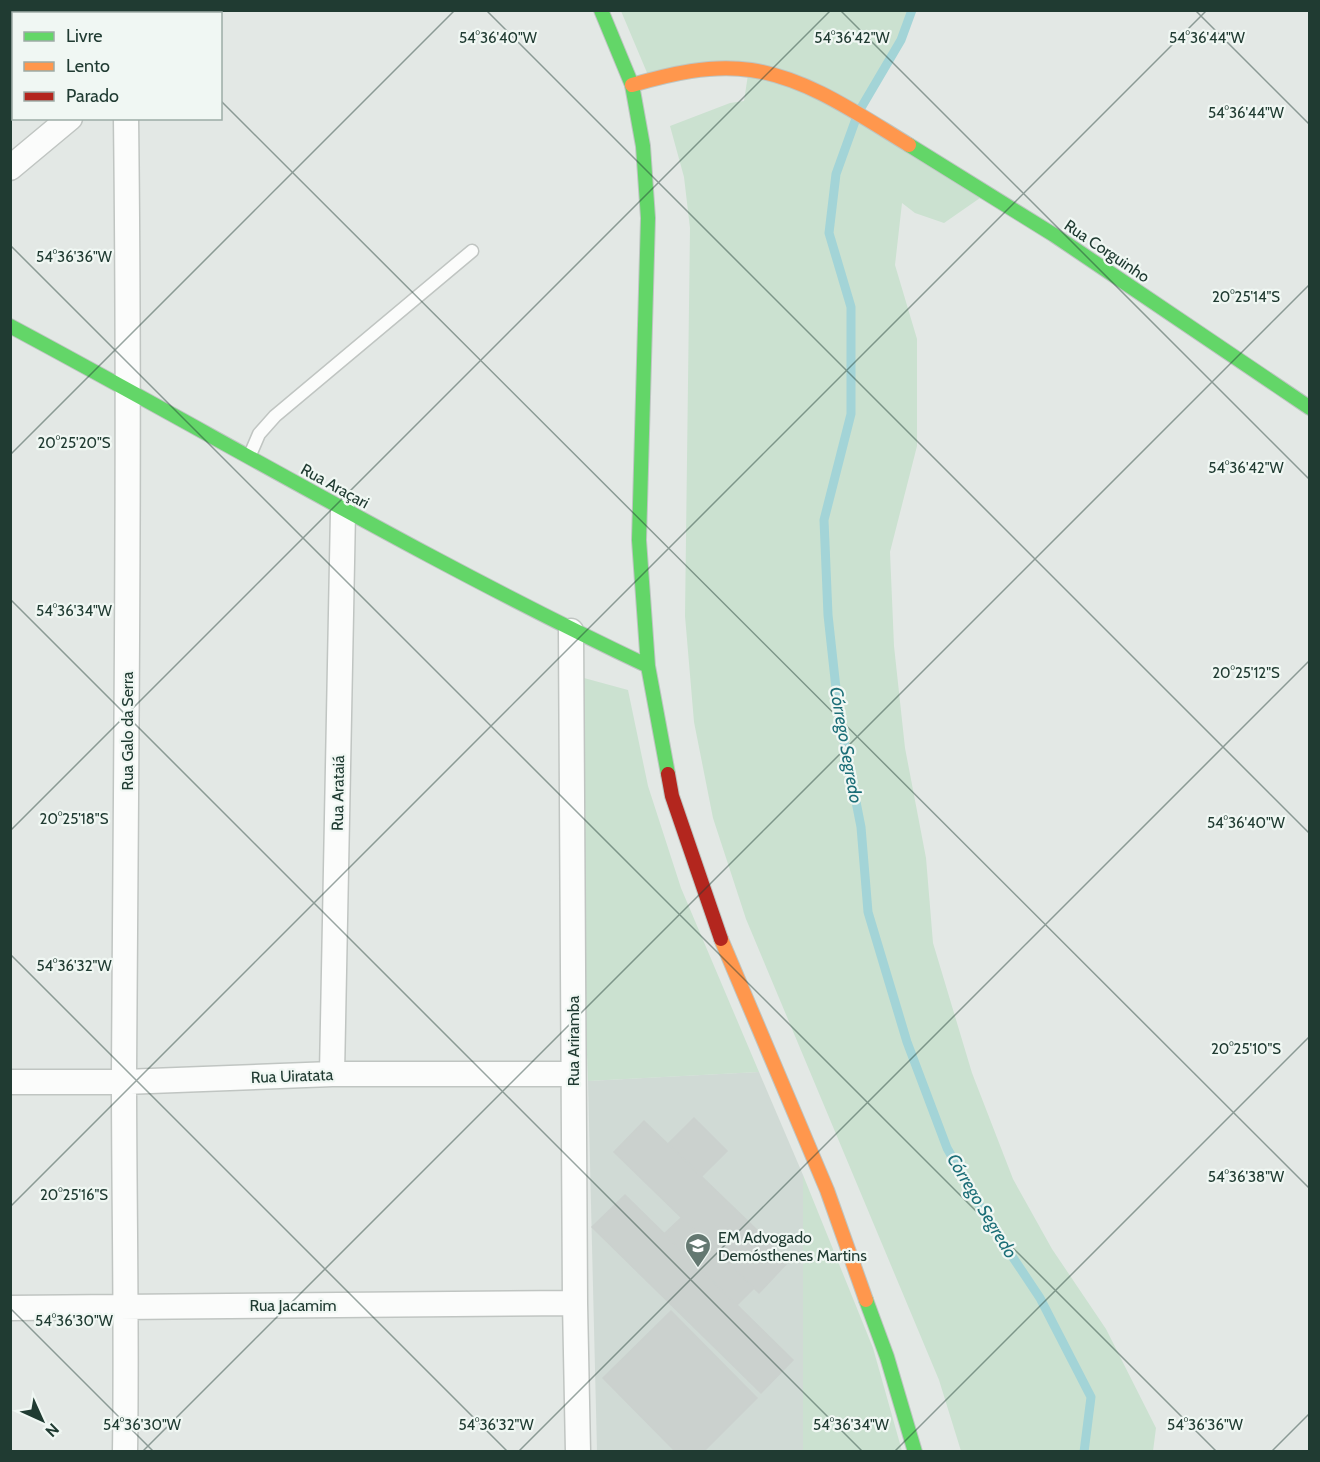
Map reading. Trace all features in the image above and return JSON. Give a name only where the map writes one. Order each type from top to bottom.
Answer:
[{"type":"street","points":[[601,10],[632,85],[643,146],[648,218],[639,540],[648,666],[672,796],[708,906],[827,1190],[887,1357],[915,1452]]},
{"type":"street","name":"Rua Corguinho","points":[[632,85],[669,76],[726,69],[752,70],[790,81],[832,101],[984,187],[1310,408]]},
{"type":"street","points":[[10,168],[68,120]]},
{"type":"street","name":"Rua Galo da Serra","points":[[125,1452],[127,1305],[124,1082],[129,388],[126,120]]},
{"type":"street","name":"Rua Araçari","points":[[10,326],[129,388],[343,511],[571,631],[648,666]]},
{"type":"street","name":"Rua Arataiá","points":[[332,1074],[343,511]]},
{"type":"street","name":"Rua Ariramba","points":[[571,631],[574,1303],[578,1452]]},
{"type":"street","name":"Rua Uiratata","points":[[10,1082],[124,1082],[332,1074],[573,1074]]},
{"type":"street","name":"Rua Jacamim","points":[[10,1308],[127,1305],[574,1303]]},
{"type":"lane","points":[[249,457],[259,434],[275,416],[472,250]]},
{"type":"shaded area","name":"EM Advogado Demósthenes Martins","points":[[759,1072],[803,1175],[803,1451],[597,1451],[588,1081]]},
{"type":"green space","points":[[621,11],[912,11],[901,40],[863,111],[980,198],[944,223],[915,213],[902,203],[895,265],[917,339],[917,446],[890,552],[894,646],[905,748],[926,858],[933,943],[972,1073],[1013,1179],[1052,1249],[1106,1329],[1156,1428],[1153,1451],[961,1451],[939,1380],[746,919],[713,818],[694,722],[685,616],[690,228],[684,177],[670,126],[730,103],[744,101],[749,68],[648,75]]},
{"type":"green space","points":[[573,675],[628,690],[648,786],[681,888],[759,1072],[588,1081]]},
{"type":"green space","points":[[803,1175],[873,1348],[902,1451],[803,1452]]},
{"type":"building","points":[[694,1118],[727,1151],[702,1176],[668,1144]]},
{"type":"building","points":[[644,1121],[789,1261],[759,1293],[614,1152]]},
{"type":"building","points":[[625,1195],[793,1360],[761,1393],[592,1227]]},
{"type":"building","points":[[681,1218],[754,1288],[737,1305],[664,1234]]},
{"type":"building","points":[[671,1311],[757,1398],[703,1452],[676,1452],[603,1378]]},
{"type":"waterway","name":"Córrego Segredo","points":[[912,10],[901,40],[858,113],[836,174],[829,233],[851,307],[851,414],[824,520],[828,615],[839,716],[861,827],[868,912],[907,1042],[947,1148],[986,1217],[1040,1298],[1091,1397],[1084,1452]]},
{"type":"traffic: fast","points":[[601,10],[632,85],[643,146],[648,218],[639,540],[648,666],[668,774]]},
{"type":"traffic: fast","points":[[909,145],[1054,235],[1310,408]]},
{"type":"traffic: fast","points":[[10,326],[406,543],[648,666]]},
{"type":"traffic: fast","points":[[866,1300],[887,1357],[915,1452]]},
{"type":"traffic: slow","points":[[632,85],[706,69],[736,68],[772,74],[833,100],[909,145]]},
{"type":"traffic: slow","points":[[721,939],[827,1190],[866,1300]]},
{"type":"traffic: jam","points":[[668,774],[672,796],[721,939]]},
{"type":"place","name":"EM Advogado Demósthenes Martins","points":[[698,1269]]}]
